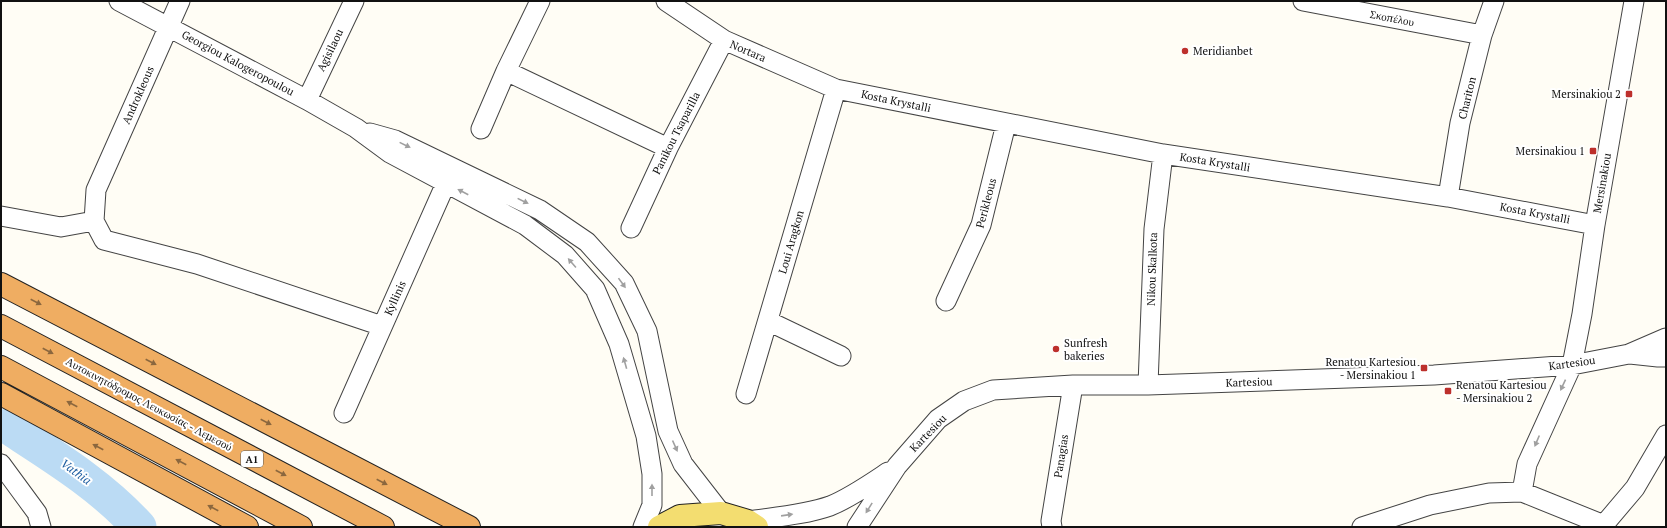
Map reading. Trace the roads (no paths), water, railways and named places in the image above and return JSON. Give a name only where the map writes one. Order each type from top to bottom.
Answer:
[{"type":"highway","points":[[1,284],[469,527]]},
{"type":"highway","name":"Αυτοκινητόδρομος Λευκωσίας - Λεμεσού","points":[[1,326],[383,527]]},
{"type":"highway","points":[[1,367],[301,527]]},
{"type":"highway","points":[[1,394],[247,527]]},
{"type":"main road","points":[[659,527],[680,516],[721,513],[753,524]]},
{"type":"street","name":"Georgiou Kalogeropoulou","points":[[119,1],[307,100],[356,128]]},
{"type":"street","name":"Androkleous","points":[[94,221],[96,190],[180,1]]},
{"type":"street","name":"Agisilaou","points":[[307,100],[354,1]]},
{"type":"street","points":[[481,129],[506,71],[540,1]]},
{"type":"street","name":"Nortara","points":[[666,1],[724,40],[836,89]]},
{"type":"street","name":"Σκοπέλου","points":[[1303,1],[1482,35]]},
{"type":"street","name":"Chariton","points":[[1448,197],[1460,123],[1482,35],[1494,1]]},
{"type":"street","name":"Mersinakiou","points":[[1522,492],[1527,464],[1572,365],[1582,314],[1595,225],[1634,1]]},
{"type":"street","name":"Panikou Tsaparilla","points":[[631,228],[668,148],[724,40]]},
{"type":"street","points":[[506,71],[668,148]]},
{"type":"street","name":"Kosta Krystalli","points":[[836,89],[1163,154],[1448,197],[1595,225]]},
{"type":"street","name":"Loui Aragkon","points":[[746,394],[836,89]]},
{"type":"street","name":"Perikleous","points":[[946,301],[981,225],[1006,124]]},
{"type":"street","points":[[356,128],[390,153],[525,226],[565,255],[595,289],[619,344],[646,436],[652,474],[652,504],[643,527]]},
{"type":"street","points":[[356,128],[395,140],[540,210],[587,242],[624,284],[647,331],[668,432],[683,464],[721,513]]},
{"type":"street","name":"Nikou Skalkota","points":[[1148,385],[1154,229],[1163,154]]},
{"type":"street","name":"Kyllinis","points":[[344,413],[446,183]]},
{"type":"street","points":[[1,216],[61,227],[94,221],[104,240],[197,264],[382,326]]},
{"type":"street","points":[[768,321],[841,356]]},
{"type":"street","name":"Kartesiou","points":[[857,527],[897,466],[938,419],[964,401],[993,390],[1073,385],[1148,385],[1434,375],[1572,365],[1629,354],[1666,338]]},
{"type":"street","name":"Kartesiou","points":[[1629,354],[1663,361]]},
{"type":"street","name":"Panagias","points":[[1052,527],[1051,521],[1073,385]]},
{"type":"street","points":[[1362,527],[1430,505],[1489,492],[1522,492],[1603,526],[1635,488],[1666,435]]},
{"type":"street","points":[[1,464],[37,513],[41,527]]},
{"type":"street","name":"Kartesiou","points":[[753,524],[831,505],[870,485],[897,466]]},
{"type":"waterway","name":"Vathia","points":[[7,426],[93,484],[139,527]]},
{"type":"place","name":"Meridianbet","points":[[1185,51]]},
{"type":"place","name":"Mersinakiou 2","points":[[1629,94]]},
{"type":"place","name":"Mersinakiou 1","points":[[1593,151]]},
{"type":"place","name":"Sunfresh bakeries","points":[[1056,349]]},
{"type":"place","name":"Renatou Kartesiou - Mersinakiou 1","points":[[1424,368]]},
{"type":"place","name":"Renatou Kartesiou - Mersinakiou 2","points":[[1448,391]]}]
